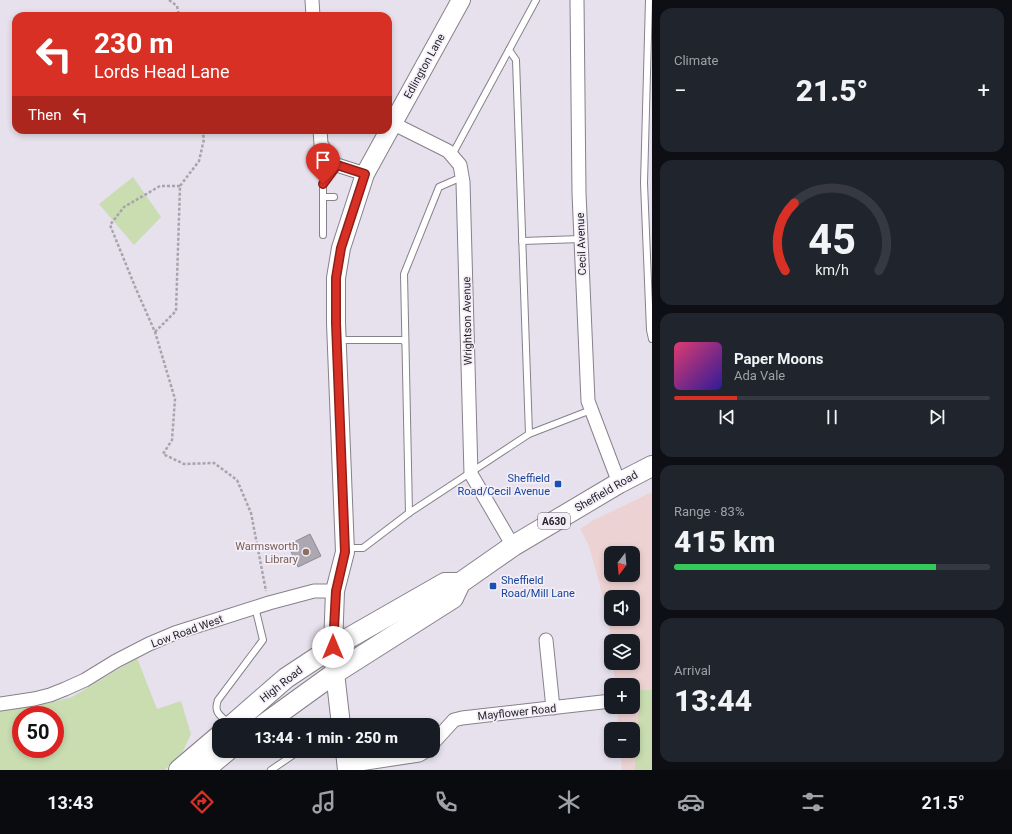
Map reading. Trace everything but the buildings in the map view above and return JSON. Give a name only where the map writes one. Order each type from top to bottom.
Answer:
[{"type":"main road","name":"Edlington Lane","points":[[392,123],[461,0]]},
{"type":"main road","name":"Edlington Lane","points":[[340,718],[333,647],[336,591],[345,552],[336,278],[341,248],[365,174],[386,134]]},
{"type":"main road","name":"Sheffield Road","points":[[335,673],[453,598],[460,583],[514,546],[619,483],[652,466]]},
{"type":"main road","name":"Sheffield Road","points":[[333,647],[445,583],[460,583]]},
{"type":"main road","name":"High Road","points":[[239,718],[286,678],[333,647]]},
{"type":"main road","name":"High Road","points":[[273,718],[335,673]]},
{"type":"main road","points":[[179,770],[212,742]]},
{"type":"street","points":[[312,0],[313,12]]},
{"type":"street","name":"Cecil Avenue","points":[[577,0],[579,193],[588,401],[619,483]]},
{"type":"street","name":"Wrightson Avenue","points":[[392,123],[448,151],[460,165],[464,182],[471,474],[514,546]]},
{"type":"street","points":[[320,134],[321,144],[337,165],[365,174]]},
{"type":"street","name":"Low Road West","points":[[0,704],[34,699],[55,693],[85,680],[116,661],[149,644],[255,607],[314,591],[336,591]]},
{"type":"street","points":[[546,640],[553,708]]},
{"type":"street","name":"Mayflower Road","points":[[440,735],[454,720],[462,718],[604,702]]},
{"type":"street","points":[[353,764],[396,758]]},
{"type":"lane","points":[[452,156],[536,0]]},
{"type":"lane","points":[[649,0],[644,183],[650,330],[652,339]]},
{"type":"lane","points":[[509,50],[516,60],[530,434]]},
{"type":"lane","points":[[323,235],[323,184],[337,165]]},
{"type":"lane","points":[[409,514],[404,274],[439,187],[462,177]]},
{"type":"lane","points":[[323,197],[334,197]]},
{"type":"lane","points":[[522,241],[581,239]]},
{"type":"lane","points":[[337,340],[402,340],[405,342]]},
{"type":"lane","points":[[345,548],[363,548],[409,514],[530,434],[591,410]]},
{"type":"lane","points":[[223,718],[217,712],[216,707],[218,700],[263,640],[255,607]]},
{"type":"lane","points":[[272,770],[289,758]]},
{"type":"path","points":[[169,0],[177,6],[179,12]]},
{"type":"path","points":[[155,332],[176,311],[180,186],[199,161],[204,139],[203,134]]},
{"type":"path","points":[[180,186],[160,186],[124,207],[110,225],[155,332],[175,399],[172,440],[163,454],[184,464],[214,463],[237,480],[251,512],[269,603]]},
{"type":"shaded area","points":[[652,492],[652,770],[622,770],[621,758],[640,758],[640,722],[618,722],[617,714],[640,714],[640,678],[614,678],[614,670],[640,670],[640,634],[610,634],[610,626],[640,626],[640,590],[604,590],[604,601],[589,546],[580,529],[592,521]]},
{"type":"green space","points":[[133,177],[161,217],[134,245],[99,204]]},
{"type":"green space","points":[[137,658],[157,709],[181,701],[191,734],[183,751],[165,770],[0,770],[0,711],[12,709],[12,758],[64,758],[64,706],[34,706],[72,697]]},
{"type":"green space","points":[[640,690],[652,690],[652,770],[635,770],[636,758],[640,758],[640,722],[638,722],[638,714],[640,714]]},
{"type":"place","name":"Sheffield Road/Cecil Avenue","points":[[558,484]]},
{"type":"place","name":"Warmsworth Library","points":[[306,552]]},
{"type":"place","name":"Sheffield Road/Mill Lane","points":[[493,586]]},
{"type":"route","points":[[323,184],[337,165],[365,174],[341,248],[336,278],[336,323],[345,552],[336,591],[333,619],[333,647]]}]
